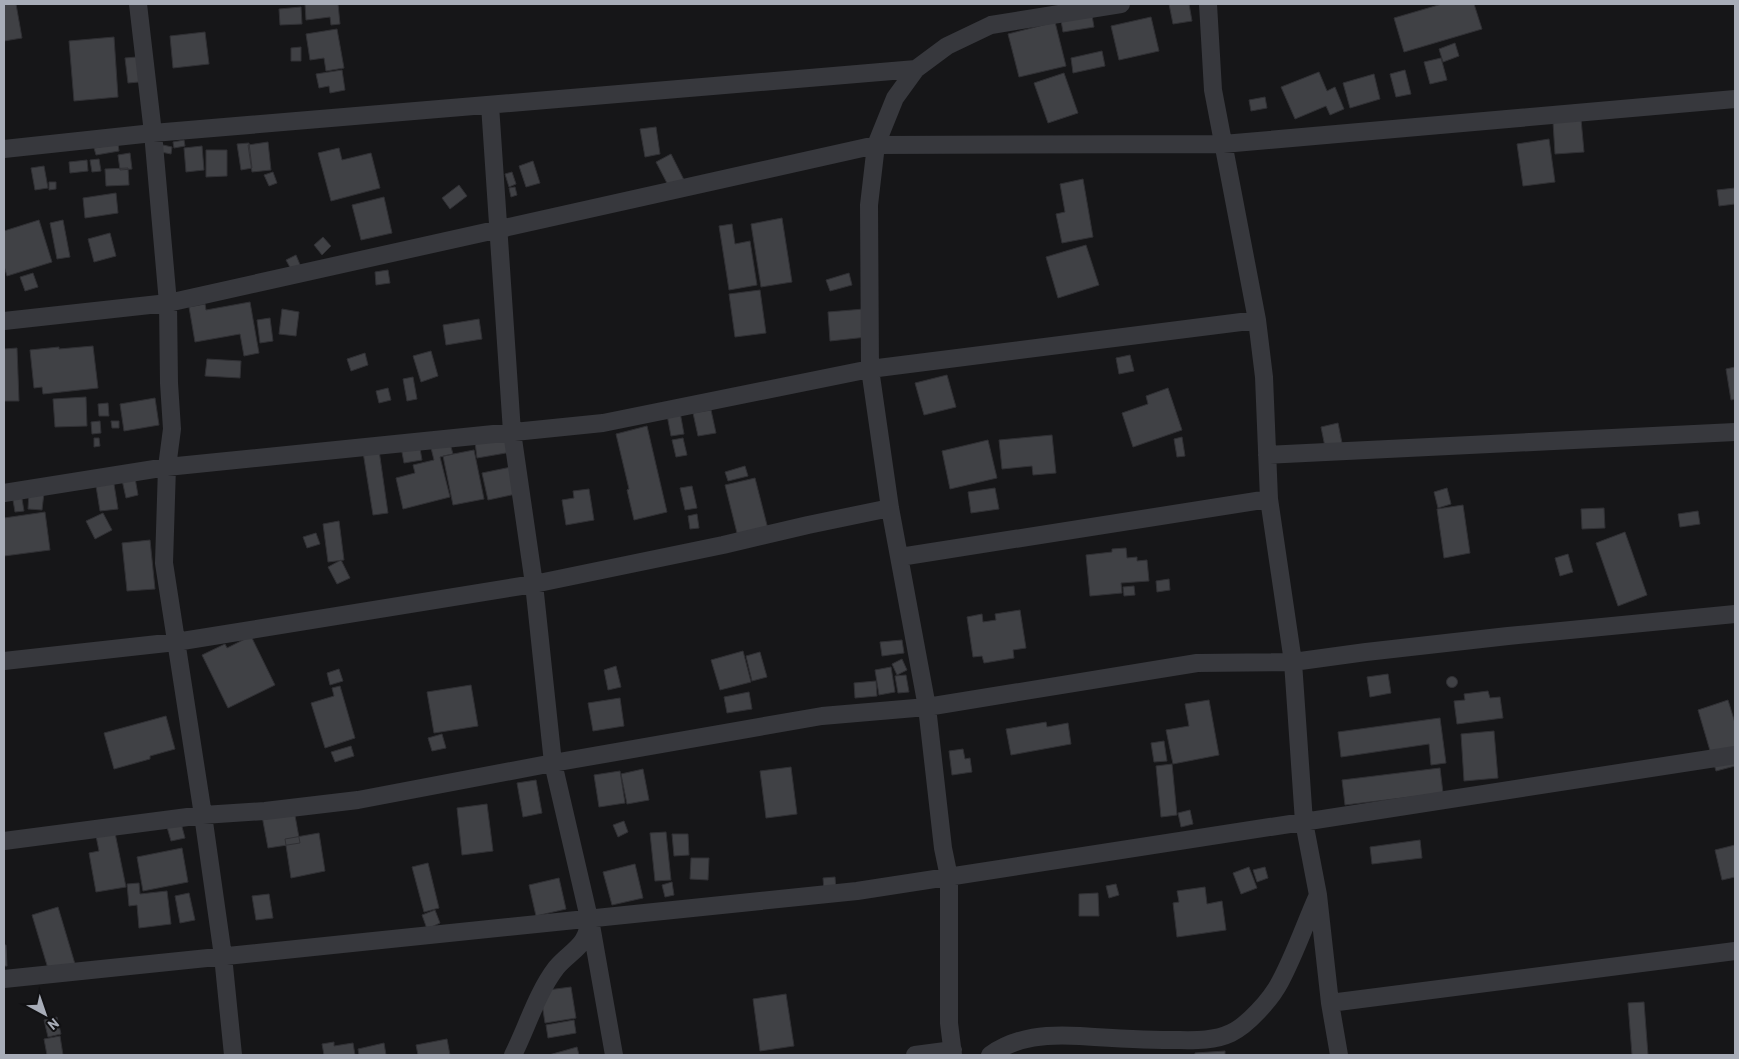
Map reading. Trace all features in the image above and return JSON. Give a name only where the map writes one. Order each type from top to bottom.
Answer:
[{"type":"street","points":[[138,4],[153,133],[168,303],[168,383],[172,429],[167,467],[164,563],[203,815],[233,1055]]},
{"type":"street","points":[[915,1055],[953,1053],[948,1023],[949,877],[939,819],[927,707],[890,508],[870,369],[869,206],[876,145],[895,98],[916,69],[947,46],[991,25],[1121,4]]},
{"type":"street","points":[[1208,4],[1213,90],[1257,320],[1264,377],[1269,499],[1293,662],[1304,822],[1318,894],[1330,1003],[1339,1055]]},
{"type":"street","points":[[4,149],[153,133],[916,69]]},
{"type":"street","points":[[4,321],[168,303],[876,145],[1223,144],[1735,99]]},
{"type":"street","points":[[490,105],[512,432],[534,584],[553,763],[590,918],[614,1055]]},
{"type":"street","points":[[4,493],[167,467],[603,423],[870,369],[1257,320]]},
{"type":"street","points":[[1268,455],[1735,432]]},
{"type":"street","points":[[900,557],[1269,499]]},
{"type":"street","points":[[4,661],[176,642],[534,584],[890,508]]},
{"type":"street","points":[[4,841],[203,815],[265,811],[358,800],[553,763],[822,716],[927,707],[1197,663],[1293,662],[1508,636],[1735,614]]},
{"type":"street","points":[[4,979],[857,891],[1735,755]]},
{"type":"street","points":[[990,1055],[998,1049],[1025,1038],[1053,1035],[1147,1040],[1205,1040],[1231,1033],[1258,1012],[1271,996],[1280,981],[1318,894]]},
{"type":"street","points":[[513,1055],[546,983],[557,967],[586,939],[590,918]]},
{"type":"street","points":[[1330,1003],[1735,951]]},
{"type":"building","points":[[4,4],[16,4],[22,38],[4,41]]},
{"type":"building","points":[[305,4],[338,4],[340,24],[331,25],[330,17],[306,20]]},
{"type":"building","points":[[1090,4],[1094,27],[1063,32],[1059,9]]},
{"type":"building","points":[[1169,4],[1189,4],[1192,21],[1173,24]]},
{"type":"building","points":[[1442,4],[1474,4],[1482,29],[1404,52],[1394,18]]},
{"type":"building","points":[[301,7],[302,24],[280,25],[279,9]]},
{"type":"building","points":[[1151,17],[1159,51],[1119,60],[1111,26]]},
{"type":"building","points":[[1055,22],[1066,66],[1019,77],[1008,34]]},
{"type":"building","points":[[337,29],[344,68],[326,71],[324,58],[310,60],[306,34]]},
{"type":"building","points":[[205,32],[209,64],[173,68],[170,36]]},
{"type":"building","points":[[114,37],[118,97],[74,101],[69,41]]},
{"type":"building","points":[[1455,43],[1459,56],[1443,62],[1439,49]]},
{"type":"building","points":[[301,47],[301,61],[291,61],[291,48]]},
{"type":"building","points":[[1102,51],[1105,66],[1073,73],[1071,58]]},
{"type":"building","points":[[137,57],[139,82],[128,83],[125,58]]},
{"type":"building","points":[[1441,58],[1447,80],[1430,84],[1424,62]]},
{"type":"building","points":[[342,70],[345,90],[330,93],[329,86],[319,88],[316,74]]},
{"type":"building","points":[[1405,70],[1411,94],[1396,97],[1390,74]]},
{"type":"building","points":[[1319,72],[1327,91],[1335,87],[1344,109],[1330,115],[1326,106],[1295,119],[1281,87]]},
{"type":"building","points":[[1064,73],[1078,113],[1048,123],[1034,83]]},
{"type":"building","points":[[1374,74],[1380,99],[1350,108],[1343,83]]},
{"type":"building","points":[[1265,97],[1267,108],[1251,111],[1249,100]]},
{"type":"building","points":[[1581,119],[1584,152],[1555,154],[1553,122]]},
{"type":"building","points":[[656,127],[660,154],[645,157],[640,129]]},
{"type":"building","points":[[1549,139],[1555,182],[1523,186],[1517,144]]},
{"type":"building","points":[[184,140],[185,146],[174,148],[173,142]]},
{"type":"building","points":[[268,142],[271,170],[252,172],[248,145]]},
{"type":"building","points":[[249,143],[252,168],[241,170],[237,144]]},
{"type":"building","points":[[118,144],[119,151],[96,155],[94,148]]},
{"type":"building","points":[[163,145],[172,147],[171,154],[161,152]]},
{"type":"building","points":[[202,146],[204,170],[186,172],[184,148]]},
{"type":"building","points":[[339,148],[342,160],[371,153],[380,188],[331,201],[318,153]]},
{"type":"building","points":[[206,150],[227,150],[227,176],[206,177]]},
{"type":"building","points":[[130,153],[132,169],[120,170],[118,155]]},
{"type":"building","points":[[671,154],[684,180],[669,187],[656,162]]},
{"type":"building","points":[[99,159],[101,171],[92,172],[90,160]]},
{"type":"building","points":[[87,160],[88,171],[70,173],[69,162]]},
{"type":"building","points":[[533,161],[540,183],[526,187],[519,166]]},
{"type":"building","points":[[44,166],[48,188],[35,190],[31,168]]},
{"type":"building","points":[[128,168],[129,185],[106,186],[105,169]]},
{"type":"building","points":[[273,172],[277,183],[269,186],[264,175]]},
{"type":"building","points":[[512,172],[516,184],[509,187],[505,174]]},
{"type":"building","points":[[1083,179],[1093,237],[1062,243],[1056,214],[1065,212],[1060,184]]},
{"type":"building","points":[[49,182],[56,182],[56,189],[49,190]]},
{"type":"building","points":[[459,185],[467,196],[450,209],[442,198]]},
{"type":"building","points":[[515,187],[517,195],[511,197],[509,188]]},
{"type":"building","points":[[1735,188],[1735,204],[1719,206],[1717,190]]},
{"type":"building","points":[[116,193],[118,213],[85,218],[83,198]]},
{"type":"building","points":[[384,197],[392,233],[361,240],[352,205]]},
{"type":"building","points":[[782,218],[792,282],[761,287],[751,224]]},
{"type":"building","points":[[39,220],[52,262],[7,276],[4,266],[4,231]]},
{"type":"building","points":[[63,220],[70,257],[57,259],[50,223]]},
{"type":"building","points":[[732,224],[735,244],[750,241],[757,285],[729,290],[719,226]]},
{"type":"building","points":[[110,233],[116,256],[94,262],[88,239]]},
{"type":"building","points":[[323,237],[331,246],[322,255],[314,245]]},
{"type":"building","points":[[1086,245],[1099,285],[1058,298],[1046,257]]},
{"type":"building","points":[[296,255],[301,267],[292,271],[286,260]]},
{"type":"building","points":[[388,270],[390,283],[376,285],[375,272]]},
{"type":"building","points":[[33,273],[38,287],[25,291],[20,277]]},
{"type":"building","points":[[849,273],[852,285],[830,291],[826,280]]},
{"type":"building","points":[[760,290],[766,333],[735,337],[729,294]]},
{"type":"building","points":[[250,302],[259,353],[244,356],[240,334],[195,342],[189,307],[205,304],[206,310]]},
{"type":"building","points":[[282,309],[299,312],[296,336],[279,334]]},
{"type":"building","points":[[864,309],[867,337],[830,341],[828,312]]},
{"type":"building","points":[[270,318],[273,341],[260,343],[257,320]]},
{"type":"building","points":[[479,319],[482,339],[446,345],[443,325]]},
{"type":"building","points":[[93,346],[98,388],[43,394],[42,387],[34,388],[30,350]]},
{"type":"building","points":[[17,348],[19,401],[4,401],[4,349]]},
{"type":"building","points":[[431,351],[438,376],[421,382],[413,356]]},
{"type":"building","points":[[365,353],[368,365],[351,371],[347,359]]},
{"type":"building","points":[[1130,355],[1134,371],[1119,374],[1116,358]]},
{"type":"building","points":[[207,359],[241,361],[240,378],[205,376]]},
{"type":"building","points":[[1735,367],[1735,399],[1731,400],[1726,369]]},
{"type":"building","points":[[947,375],[956,407],[924,415],[915,383]]},
{"type":"building","points":[[413,377],[417,399],[407,401],[403,379]]},
{"type":"building","points":[[388,388],[391,400],[379,403],[376,391]]},
{"type":"building","points":[[1168,388],[1182,430],[1133,447],[1122,413],[1148,404],[1146,396]]},
{"type":"building","points":[[86,397],[87,426],[55,427],[53,399]]},
{"type":"building","points":[[155,398],[159,425],[124,431],[120,404]]},
{"type":"building","points":[[108,403],[109,416],[99,416],[98,404]]},
{"type":"building","points":[[711,410],[716,433],[698,436],[693,413]]},
{"type":"building","points":[[680,412],[684,434],[671,436],[667,415]]},
{"type":"building","points":[[100,421],[101,433],[92,434],[91,422]]},
{"type":"building","points":[[111,421],[119,421],[119,428],[112,428]]},
{"type":"building","points":[[1338,423],[1344,453],[1327,457],[1321,427]]},
{"type":"building","points":[[647,426],[667,512],[634,520],[616,434]]},
{"type":"building","points":[[508,428],[512,452],[477,458],[474,434]]},
{"type":"building","points":[[1052,435],[1056,473],[1033,475],[1032,466],[1002,469],[999,440]]},
{"type":"building","points":[[1182,437],[1185,456],[1177,457],[1174,439]]},
{"type":"building","points":[[94,438],[99,438],[100,446],[94,447]]},
{"type":"building","points":[[683,438],[687,455],[676,457],[672,440]]},
{"type":"building","points":[[449,440],[453,454],[440,457],[450,497],[403,509],[396,478],[415,473],[413,465],[434,460],[430,444]]},
{"type":"building","points":[[988,440],[997,478],[950,489],[942,451]]},
{"type":"building","points":[[419,443],[422,460],[404,463],[401,447]]},
{"type":"building","points":[[379,450],[388,513],[373,515],[363,452]]},
{"type":"building","points":[[474,450],[484,499],[453,505],[443,456]]},
{"type":"building","points":[[745,466],[748,476],[728,481],[725,472]]},
{"type":"building","points":[[511,467],[516,494],[488,500],[482,473]]},
{"type":"building","points":[[113,478],[118,509],[100,511],[95,480]]},
{"type":"building","points":[[135,478],[138,495],[126,498],[122,480]]},
{"type":"building","points":[[755,478],[768,529],[738,537],[725,485]]},
{"type":"building","points":[[692,486],[697,508],[685,510],[680,488]]},
{"type":"building","points":[[995,488],[999,509],[971,513],[968,492]]},
{"type":"building","points":[[1447,488],[1451,504],[1438,508],[1434,492]]},
{"type":"building","points":[[589,489],[594,520],[566,525],[562,500],[574,498],[573,491]]},
{"type":"building","points":[[29,492],[44,493],[42,510],[28,509]]},
{"type":"building","points":[[21,493],[24,511],[15,512],[12,494]]},
{"type":"building","points":[[1463,505],[1470,553],[1444,558],[1437,509]]},
{"type":"building","points":[[1604,508],[1605,528],[1582,529],[1581,509]]},
{"type":"building","points":[[1698,511],[1700,524],[1680,527],[1678,514]]},
{"type":"building","points":[[45,512],[50,550],[4,556],[4,518]]},
{"type":"building","points":[[103,513],[112,530],[95,539],[86,521]]},
{"type":"building","points":[[697,514],[699,528],[690,529],[688,516]]},
{"type":"building","points":[[339,521],[344,560],[328,562],[323,524]]},
{"type":"building","points":[[1625,532],[1647,595],[1618,606],[1596,543]]},
{"type":"building","points":[[316,533],[320,544],[307,548],[303,537]]},
{"type":"building","points":[[150,540],[155,589],[127,591],[122,543]]},
{"type":"building","points":[[1126,548],[1127,558],[1137,557],[1137,561],[1147,560],[1149,581],[1121,583],[1122,593],[1090,596],[1086,555],[1112,552],[1112,549]]},
{"type":"building","points":[[1568,554],[1573,572],[1560,576],[1555,558]]},
{"type":"building","points":[[341,560],[350,578],[337,584],[328,567]]},
{"type":"building","points":[[1169,579],[1170,590],[1157,592],[1156,581]]},
{"type":"building","points":[[1134,586],[1135,595],[1124,596],[1123,587]]},
{"type":"building","points":[[1020,610],[1026,648],[1013,650],[1014,658],[984,663],[982,656],[973,657],[967,617],[982,614],[983,622],[996,620],[995,614]]},
{"type":"building","points":[[251,636],[275,685],[228,708],[202,655],[225,644],[227,648]]},
{"type":"building","points":[[902,640],[904,653],[882,656],[880,642]]},
{"type":"building","points":[[743,651],[751,682],[720,690],[711,660]]},
{"type":"building","points":[[760,652],[767,677],[752,681],[746,656]]},
{"type":"building","points":[[902,659],[907,670],[897,675],[892,664]]},
{"type":"building","points":[[616,666],[621,687],[608,690],[604,670]]},
{"type":"building","points":[[891,667],[895,692],[879,695],[875,670]]},
{"type":"building","points":[[339,669],[343,681],[330,685],[327,673]]},
{"type":"building","points":[[1388,674],[1391,693],[1370,697],[1367,677]]},
{"type":"building","points":[[906,675],[909,692],[898,693],[895,676]]},
{"type":"building","points":[[1452,676],[1458,682],[1452,688],[1446,682]]},
{"type":"building","points":[[876,681],[877,696],[855,698],[854,683]]},
{"type":"building","points":[[471,685],[478,726],[434,733],[427,692]]},
{"type":"building","points":[[340,686],[355,738],[325,748],[311,703],[334,696],[332,688]]},
{"type":"building","points":[[1488,691],[1490,698],[1500,697],[1503,718],[1457,724],[1454,701],[1465,700],[1464,694]]},
{"type":"building","points":[[749,692],[752,709],[727,713],[724,697]]},
{"type":"building","points":[[620,698],[624,726],[593,731],[588,703]]},
{"type":"building","points":[[1209,700],[1219,755],[1173,764],[1166,730],[1189,726],[1185,704]]},
{"type":"building","points":[[1728,700],[1735,723],[1735,766],[1716,771],[1698,710]]},
{"type":"building","points":[[166,716],[175,749],[150,756],[150,759],[114,769],[104,733]]},
{"type":"building","points":[[1440,718],[1446,763],[1431,765],[1429,744],[1341,757],[1338,732]]},
{"type":"building","points":[[1046,722],[1047,727],[1068,723],[1071,744],[1011,755],[1006,729]]},
{"type":"building","points":[[1494,731],[1498,778],[1464,781],[1461,734]]},
{"type":"building","points":[[442,734],[446,748],[432,751],[428,738]]},
{"type":"building","points":[[1164,741],[1167,761],[1154,762],[1151,743]]},
{"type":"building","points":[[351,746],[354,756],[335,762],[331,752]]},
{"type":"building","points":[[963,749],[965,759],[970,758],[972,772],[952,775],[949,751]]},
{"type":"building","points":[[1172,764],[1177,815],[1161,817],[1156,766]]},
{"type":"building","points":[[791,767],[797,814],[766,818],[760,771]]},
{"type":"building","points":[[1440,768],[1443,793],[1345,805],[1342,780]]},
{"type":"building","points":[[643,769],[649,800],[627,804],[621,774]]},
{"type":"building","points":[[620,771],[625,803],[599,807],[594,775]]},
{"type":"building","points":[[536,780],[542,813],[523,817],[517,783]]},
{"type":"building","points":[[487,804],[493,851],[462,855],[457,808]]},
{"type":"building","points":[[294,810],[300,843],[268,848],[262,816]]},
{"type":"building","points":[[1190,810],[1193,824],[1181,827],[1178,813]]},
{"type":"building","points":[[624,821],[628,832],[618,837],[613,825]]},
{"type":"building","points":[[181,823],[185,838],[171,841],[167,827]]},
{"type":"building","points":[[666,832],[671,880],[655,881],[650,833]]},
{"type":"building","points":[[115,833],[126,887],[96,892],[89,853],[99,851],[96,836]]},
{"type":"building","points":[[319,833],[325,871],[291,878],[285,839]]},
{"type":"building","points":[[672,834],[688,834],[689,855],[674,856]]},
{"type":"building","points":[[1420,840],[1422,858],[1372,864],[1370,847]]},
{"type":"building","points":[[1735,845],[1735,877],[1722,880],[1715,850]]},
{"type":"building","points":[[182,848],[188,882],[143,891],[137,857]]},
{"type":"building","points":[[691,858],[709,858],[708,880],[690,879]]},
{"type":"building","points":[[428,863],[439,908],[424,912],[412,867]]},
{"type":"building","points":[[635,864],[643,898],[612,905],[603,872]]},
{"type":"building","points":[[1249,867],[1257,888],[1241,894],[1233,873]]},
{"type":"building","points":[[1265,867],[1268,878],[1257,882],[1253,870]]},
{"type":"building","points":[[835,877],[836,890],[824,891],[823,878]]},
{"type":"building","points":[[559,878],[566,909],[536,916],[529,885]]},
{"type":"building","points":[[672,882],[674,895],[665,897],[662,885]]},
{"type":"building","points":[[139,883],[140,894],[167,891],[171,924],[139,928],[137,905],[129,906],[127,884]]},
{"type":"building","points":[[1116,884],[1119,895],[1109,898],[1106,886]]},
{"type":"building","points":[[1205,887],[1207,904],[1222,901],[1226,930],[1177,937],[1173,903],[1179,902],[1177,891]]},
{"type":"building","points":[[189,893],[195,920],[180,923],[175,896]]},
{"type":"building","points":[[1098,893],[1099,916],[1079,916],[1079,894]]},
{"type":"building","points":[[269,894],[273,918],[256,920],[252,896]]},
{"type":"building","points":[[58,907],[75,964],[49,972],[32,915]]},
{"type":"building","points":[[435,910],[440,923],[427,929],[422,915]]},
{"type":"building","points":[[4,945],[6,945],[7,966],[4,966]]},
{"type":"building","points":[[571,987],[576,1018],[545,1023],[540,991]]},
{"type":"building","points":[[786,994],[794,1046],[760,1051],[753,999]]},
{"type":"building","points":[[1644,1002],[1648,1055],[1632,1055],[1628,1003]]},
{"type":"building","points":[[57,1017],[61,1034],[48,1037],[44,1020]]},
{"type":"building","points":[[574,1020],[576,1033],[548,1038],[546,1025]]},
{"type":"building","points":[[60,1036],[63,1055],[47,1055],[44,1039]]},
{"type":"building","points":[[447,1039],[450,1055],[418,1055],[416,1045]]},
{"type":"building","points":[[334,1042],[334,1046],[353,1043],[355,1055],[324,1055],[322,1044]]},
{"type":"building","points":[[384,1043],[386,1055],[359,1055],[358,1049]]},
{"type":"building","points":[[577,1047],[579,1055],[549,1055]]},
{"type":"building","points":[[1225,1051],[1225,1055],[1195,1055],[1195,1053]]}]
